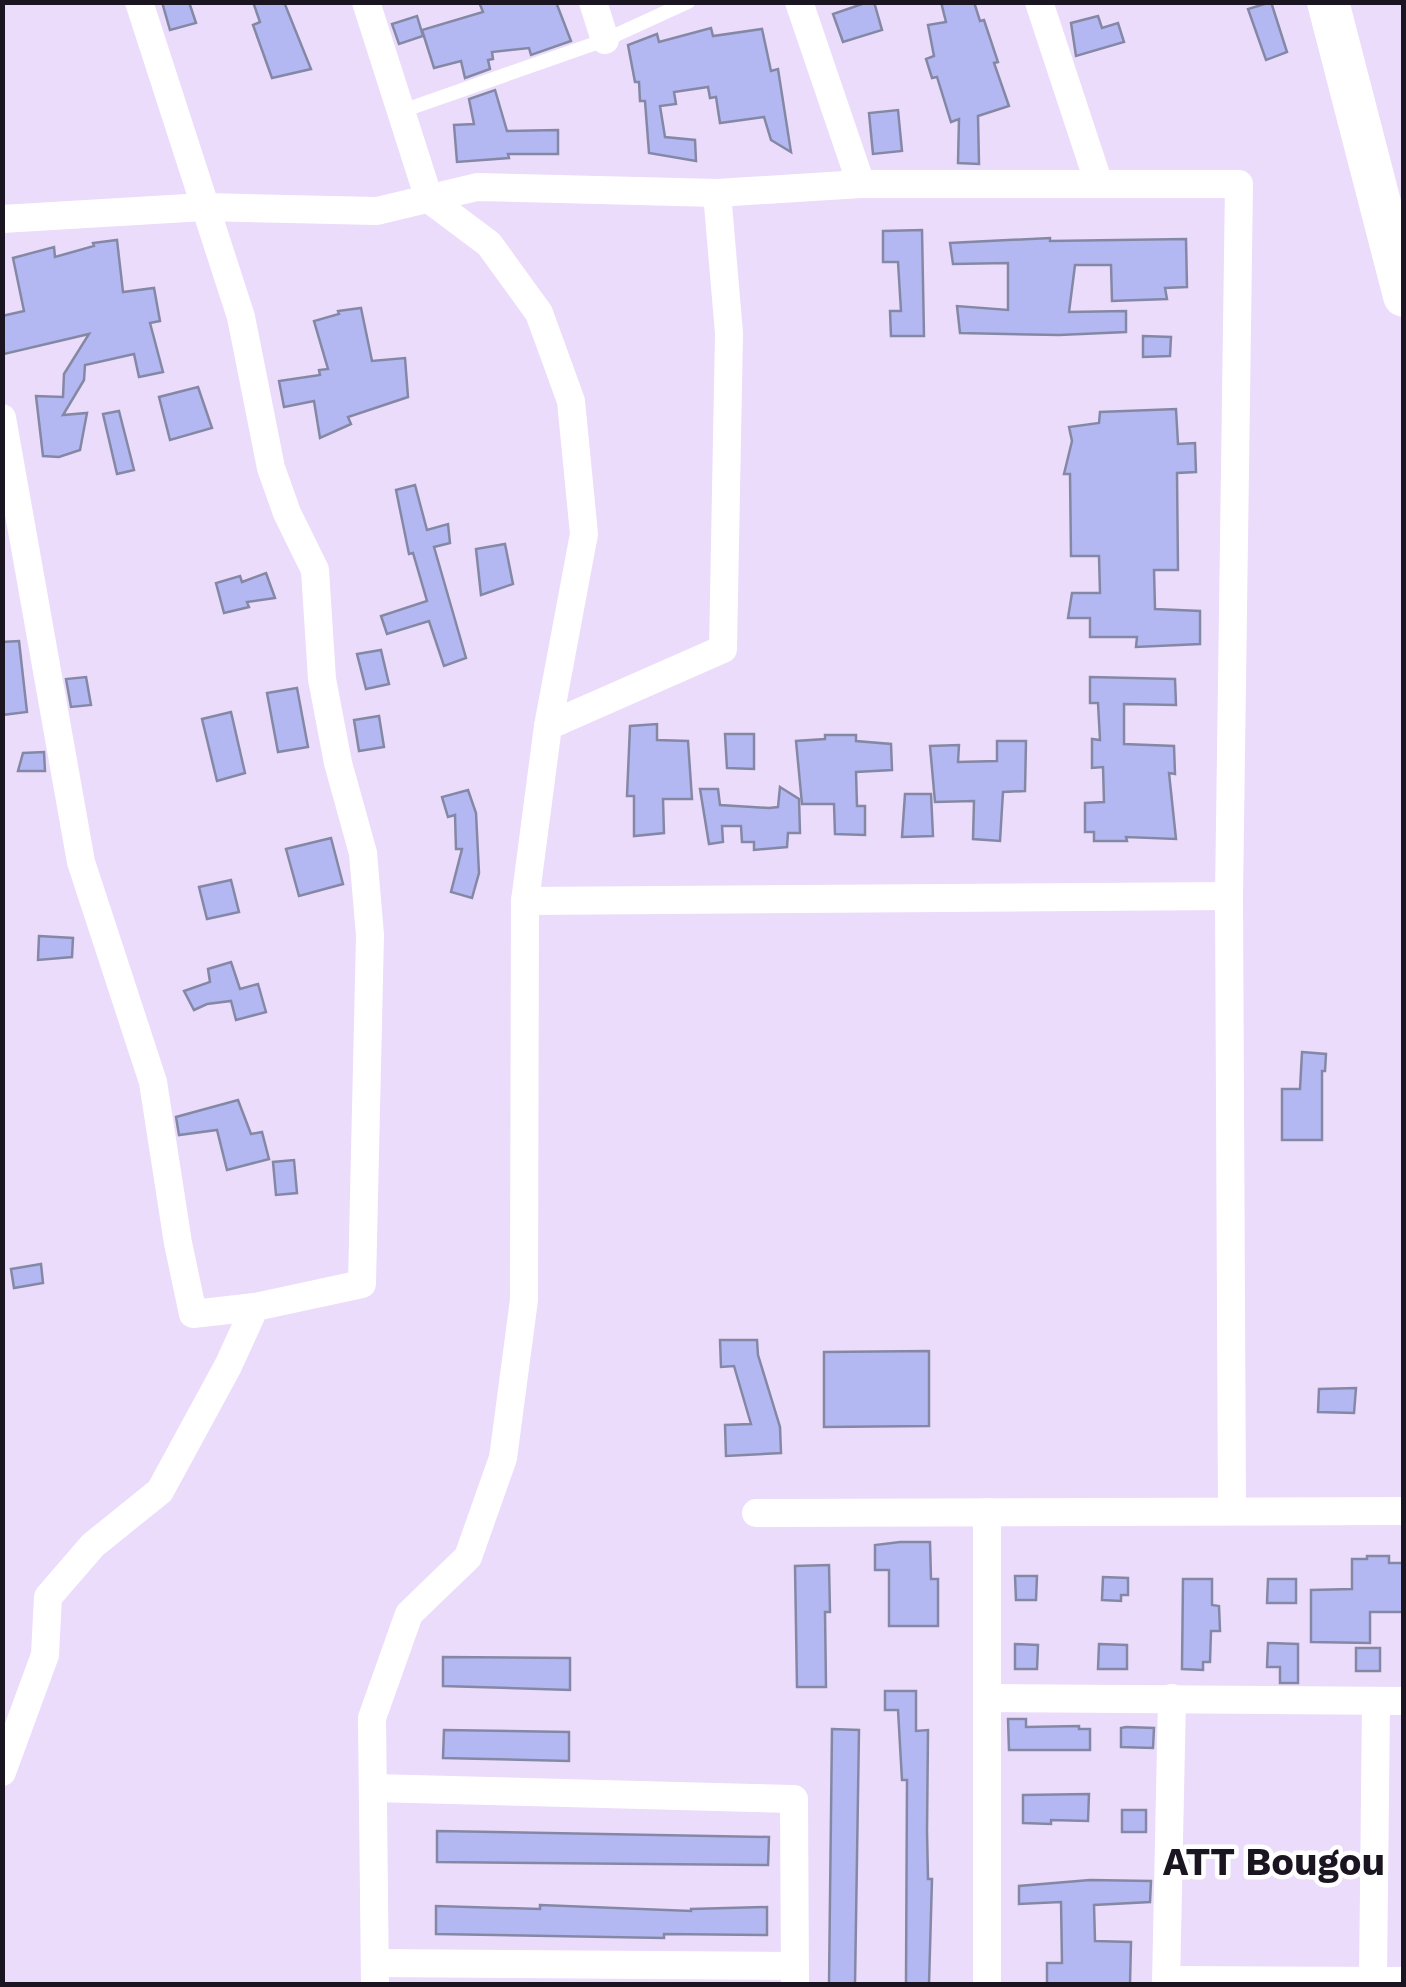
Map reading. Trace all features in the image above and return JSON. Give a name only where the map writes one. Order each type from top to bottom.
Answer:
[{"type":"main road","points":[[1328,2],[1404,296]]},
{"type":"street","points":[[2,418],[81,862],[153,1082],[193,1314],[255,1307],[362,1284],[370,935],[363,854],[338,763],[322,678],[314,570],[286,513],[271,468],[240,317],[139,2]]},
{"type":"street","points":[[366,2],[429,199],[489,244],[539,313],[571,401],[584,534],[548,726],[525,900],[524,1300],[503,1458],[468,1557],[409,1614],[372,1718],[375,1974],[795,1976],[794,1800],[373,1788]]},
{"type":"street","points":[[592,2],[605,40]]},
{"type":"street","points":[[800,2],[861,184]]},
{"type":"street","points":[[1039,2],[1099,184]]},
{"type":"street","points":[[2,219],[204,208],[377,211],[477,187],[717,193],[861,184],[1239,184],[1229,896],[1232,1511]]},
{"type":"street","points":[[548,726],[723,649],[729,333],[717,193]]},
{"type":"street","points":[[525,900],[1229,896]]},
{"type":"street","points":[[2,1772],[45,1655],[48,1597],[93,1546],[160,1491],[228,1366],[255,1307]]},
{"type":"street","points":[[756,1512],[1404,1511]]},
{"type":"street","points":[[986,1512],[988,1984]]},
{"type":"street","points":[[988,1698],[1390,1701],[1373,1980]]},
{"type":"street","points":[[1172,1698],[1166,1982],[1404,1981]]},
{"type":"lane","points":[[402,112],[605,40],[688,2]]},
{"type":"building","points":[[162,2],[189,2],[196,23],[170,30]]},
{"type":"building","points":[[253,2],[284,2],[311,69],[272,78],[253,25],[260,22]]},
{"type":"building","points":[[479,2],[556,2],[571,41],[531,55],[529,48],[492,52],[493,59],[488,60],[490,69],[465,78],[461,61],[434,68],[422,30],[483,12]]},
{"type":"building","points":[[874,2],[882,30],[843,42],[833,14]]},
{"type":"building","points":[[941,2],[974,2],[980,21],[984,20],[1009,106],[978,116],[979,164],[958,163],[959,119],[951,122],[937,77],[932,78],[926,59],[934,56],[928,25],[946,22]]},
{"type":"building","points":[[1271,2],[1287,52],[1266,60],[1248,9]]},
{"type":"building","points":[[417,16],[423,36],[399,44],[392,24]]},
{"type":"building","points":[[1098,16],[1102,28],[1118,23],[1124,42],[1076,56],[1071,23]]},
{"type":"building","points":[[711,28],[713,36],[762,29],[771,71],[778,69],[791,152],[771,140],[764,117],[720,123],[716,97],[710,98],[708,87],[674,92],[676,104],[660,106],[665,137],[695,140],[696,161],[649,153],[645,101],[640,101],[639,82],[635,82],[628,45],[657,34],[659,42]]},
{"type":"building","points":[[495,90],[507,131],[558,130],[558,154],[508,154],[509,158],[457,162],[454,125],[474,124],[469,99]]},
{"type":"building","points":[[898,110],[902,151],[873,154],[869,113]]},
{"type":"building","points":[[922,230],[924,336],[891,336],[890,311],[901,311],[898,262],[883,262],[883,231]]},
{"type":"building","points":[[1050,238],[1186,239],[1187,287],[1165,288],[1167,299],[1112,301],[1111,265],[1075,265],[1069,312],[1126,311],[1126,332],[960,333],[957,306],[1008,310],[1008,263],[953,264],[950,243]]},
{"type":"building","points":[[117,240],[123,292],[154,288],[160,321],[150,323],[163,372],[139,377],[134,354],[85,365],[84,380],[63,415],[87,413],[80,450],[59,457],[43,456],[36,396],[63,397],[64,374],[89,334],[4,354],[2,316],[24,311],[13,258],[54,247],[55,257],[94,246],[93,243]]},
{"type":"building","points":[[361,308],[372,361],[405,358],[408,397],[348,417],[351,424],[320,438],[314,401],[284,407],[279,381],[320,375],[319,370],[328,369],[314,321],[339,314],[338,311]]},
{"type":"building","points":[[1143,336],[1171,337],[1170,356],[1143,357]]},
{"type":"building","points":[[198,387],[212,428],[170,440],[159,397]]},
{"type":"building","points":[[1176,409],[1178,444],[1195,443],[1196,472],[1177,473],[1178,570],[1154,570],[1155,609],[1200,611],[1200,644],[1136,647],[1137,637],[1090,637],[1090,618],[1068,618],[1072,593],[1100,593],[1099,556],[1071,556],[1070,474],[1064,474],[1072,441],[1069,427],[1099,423],[1100,412]]},
{"type":"building","points":[[119,411],[134,470],[117,474],[103,414]]},
{"type":"building","points":[[415,485],[427,530],[448,524],[450,543],[434,547],[466,658],[444,666],[429,621],[387,634],[381,616],[427,601],[413,553],[409,554],[396,490]]},
{"type":"building","points":[[505,544],[513,584],[481,595],[476,549]]},
{"type":"building","points":[[266,573],[275,598],[247,602],[249,607],[224,613],[216,583],[240,576],[242,582]]},
{"type":"building","points":[[19,641],[27,712],[2,715],[2,642]]},
{"type":"building","points":[[381,650],[389,684],[366,689],[357,654]]},
{"type":"building","points":[[86,677],[91,705],[71,707],[66,679]]},
{"type":"building","points":[[1090,677],[1175,679],[1176,705],[1124,704],[1124,744],[1174,746],[1175,774],[1169,773],[1176,839],[1126,837],[1127,841],[1094,841],[1094,832],[1085,832],[1085,803],[1104,802],[1103,767],[1092,768],[1092,739],[1100,740],[1098,703],[1090,703]]},
{"type":"building","points":[[297,688],[308,747],[278,752],[267,693]]},
{"type":"building","points":[[231,712],[245,773],[217,781],[202,719]]},
{"type":"building","points":[[379,716],[384,747],[359,751],[354,720]]},
{"type":"building","points":[[657,724],[657,740],[688,741],[692,799],[663,799],[664,833],[634,836],[634,796],[627,796],[630,726]]},
{"type":"building","points":[[725,734],[754,734],[754,769],[727,768]]},
{"type":"building","points":[[825,735],[856,735],[856,741],[891,744],[892,770],[856,772],[857,806],[865,806],[865,835],[835,834],[834,804],[802,804],[796,741],[825,739]]},
{"type":"building","points":[[997,741],[1026,741],[1025,791],[1003,792],[1000,841],[973,839],[974,801],[935,802],[930,746],[959,745],[958,762],[997,761]]},
{"type":"building","points":[[44,752],[45,771],[18,771],[23,753]]},
{"type":"building","points":[[780,787],[799,799],[800,833],[788,833],[787,847],[754,850],[754,842],[742,842],[741,826],[722,826],[723,842],[709,844],[700,789],[718,789],[720,805],[769,808],[778,807]]},
{"type":"building","points":[[468,790],[476,813],[479,873],[472,898],[451,892],[462,849],[456,849],[455,815],[448,817],[442,797]]},
{"type":"building","points":[[905,794],[931,794],[933,836],[902,837]]},
{"type":"building","points":[[331,838],[343,884],[299,896],[286,849]]},
{"type":"building","points":[[231,880],[239,912],[207,919],[199,887]]},
{"type":"building","points":[[39,936],[73,938],[72,957],[38,960]]},
{"type":"building","points":[[231,962],[240,989],[258,984],[266,1012],[236,1020],[231,1001],[194,1010],[184,991],[210,982],[208,969]]},
{"type":"building","points":[[1302,1052],[1326,1054],[1322,1071],[1322,1140],[1282,1140],[1282,1089],[1300,1089]]},
{"type":"building","points":[[238,1100],[251,1134],[262,1132],[269,1159],[227,1170],[217,1130],[179,1135],[176,1117]]},
{"type":"building","points":[[294,1160],[297,1193],[276,1195],[273,1162]]},
{"type":"building","points":[[41,1264],[43,1283],[14,1288],[11,1269]]},
{"type":"building","points":[[720,1340],[757,1340],[780,1427],[781,1453],[726,1456],[725,1425],[751,1424],[734,1366],[721,1367]]},
{"type":"building","points":[[929,1351],[929,1426],[824,1427],[824,1352]]},
{"type":"building","points":[[1356,1388],[1354,1413],[1318,1412],[1319,1389]]},
{"type":"building","points":[[930,1542],[931,1579],[938,1579],[938,1626],[889,1626],[889,1570],[875,1570],[875,1545]]},
{"type":"building","points":[[1389,1556],[1389,1563],[1404,1563],[1404,1612],[1370,1612],[1370,1643],[1311,1642],[1311,1590],[1352,1589],[1352,1559]]},
{"type":"building","points":[[829,1565],[826,1687],[797,1687],[795,1566]]},
{"type":"building","points":[[1015,1576],[1037,1576],[1036,1600],[1016,1600]]},
{"type":"building","points":[[1103,1577],[1128,1578],[1128,1595],[1121,1595],[1121,1601],[1102,1600]]},
{"type":"building","points":[[1183,1579],[1212,1579],[1212,1605],[1219,1606],[1220,1631],[1211,1631],[1210,1662],[1203,1662],[1203,1670],[1182,1669]]},
{"type":"building","points":[[1268,1579],[1296,1579],[1296,1603],[1267,1603]]},
{"type":"building","points":[[1268,1643],[1298,1644],[1298,1683],[1280,1683],[1280,1667],[1267,1667]]},
{"type":"building","points":[[1015,1644],[1038,1645],[1037,1669],[1015,1669]]},
{"type":"building","points":[[1099,1644],[1127,1645],[1127,1669],[1098,1669]]},
{"type":"building","points":[[1356,1648],[1380,1648],[1380,1671],[1356,1671]]},
{"type":"building","points":[[443,1657],[570,1658],[570,1690],[443,1686]]},
{"type":"building","points":[[885,1691],[916,1691],[916,1731],[928,1730],[928,1879],[932,1879],[929,1984],[906,1984],[907,1780],[902,1780],[898,1710],[885,1710]]},
{"type":"building","points":[[1008,1719],[1026,1719],[1026,1727],[1090,1729],[1090,1750],[1009,1750]]},
{"type":"building","points":[[1121,1728],[1154,1728],[1153,1748],[1121,1747]]},
{"type":"building","points":[[832,1729],[859,1730],[855,1984],[829,1984]]},
{"type":"building","points":[[444,1730],[569,1732],[569,1761],[443,1758]]},
{"type":"building","points":[[1089,1794],[1088,1821],[1023,1823],[1023,1795]]},
{"type":"building","points":[[1122,1810],[1146,1810],[1146,1832],[1122,1832]]},
{"type":"building","points":[[437,1831],[769,1837],[768,1865],[437,1862]]},
{"type":"building","points":[[1090,1880],[1151,1881],[1150,1902],[1094,1905],[1095,1941],[1131,1942],[1130,1983],[1047,1984],[1047,1963],[1062,1963],[1061,1902],[1019,1904],[1019,1886]]},
{"type":"building","points":[[540,1905],[691,1911],[767,1907],[767,1935],[664,1934],[664,1938],[436,1934],[436,1906],[540,1909]]},
{"type":"district","name":"ATT Bougou","points":[[1274,1862]]}]
